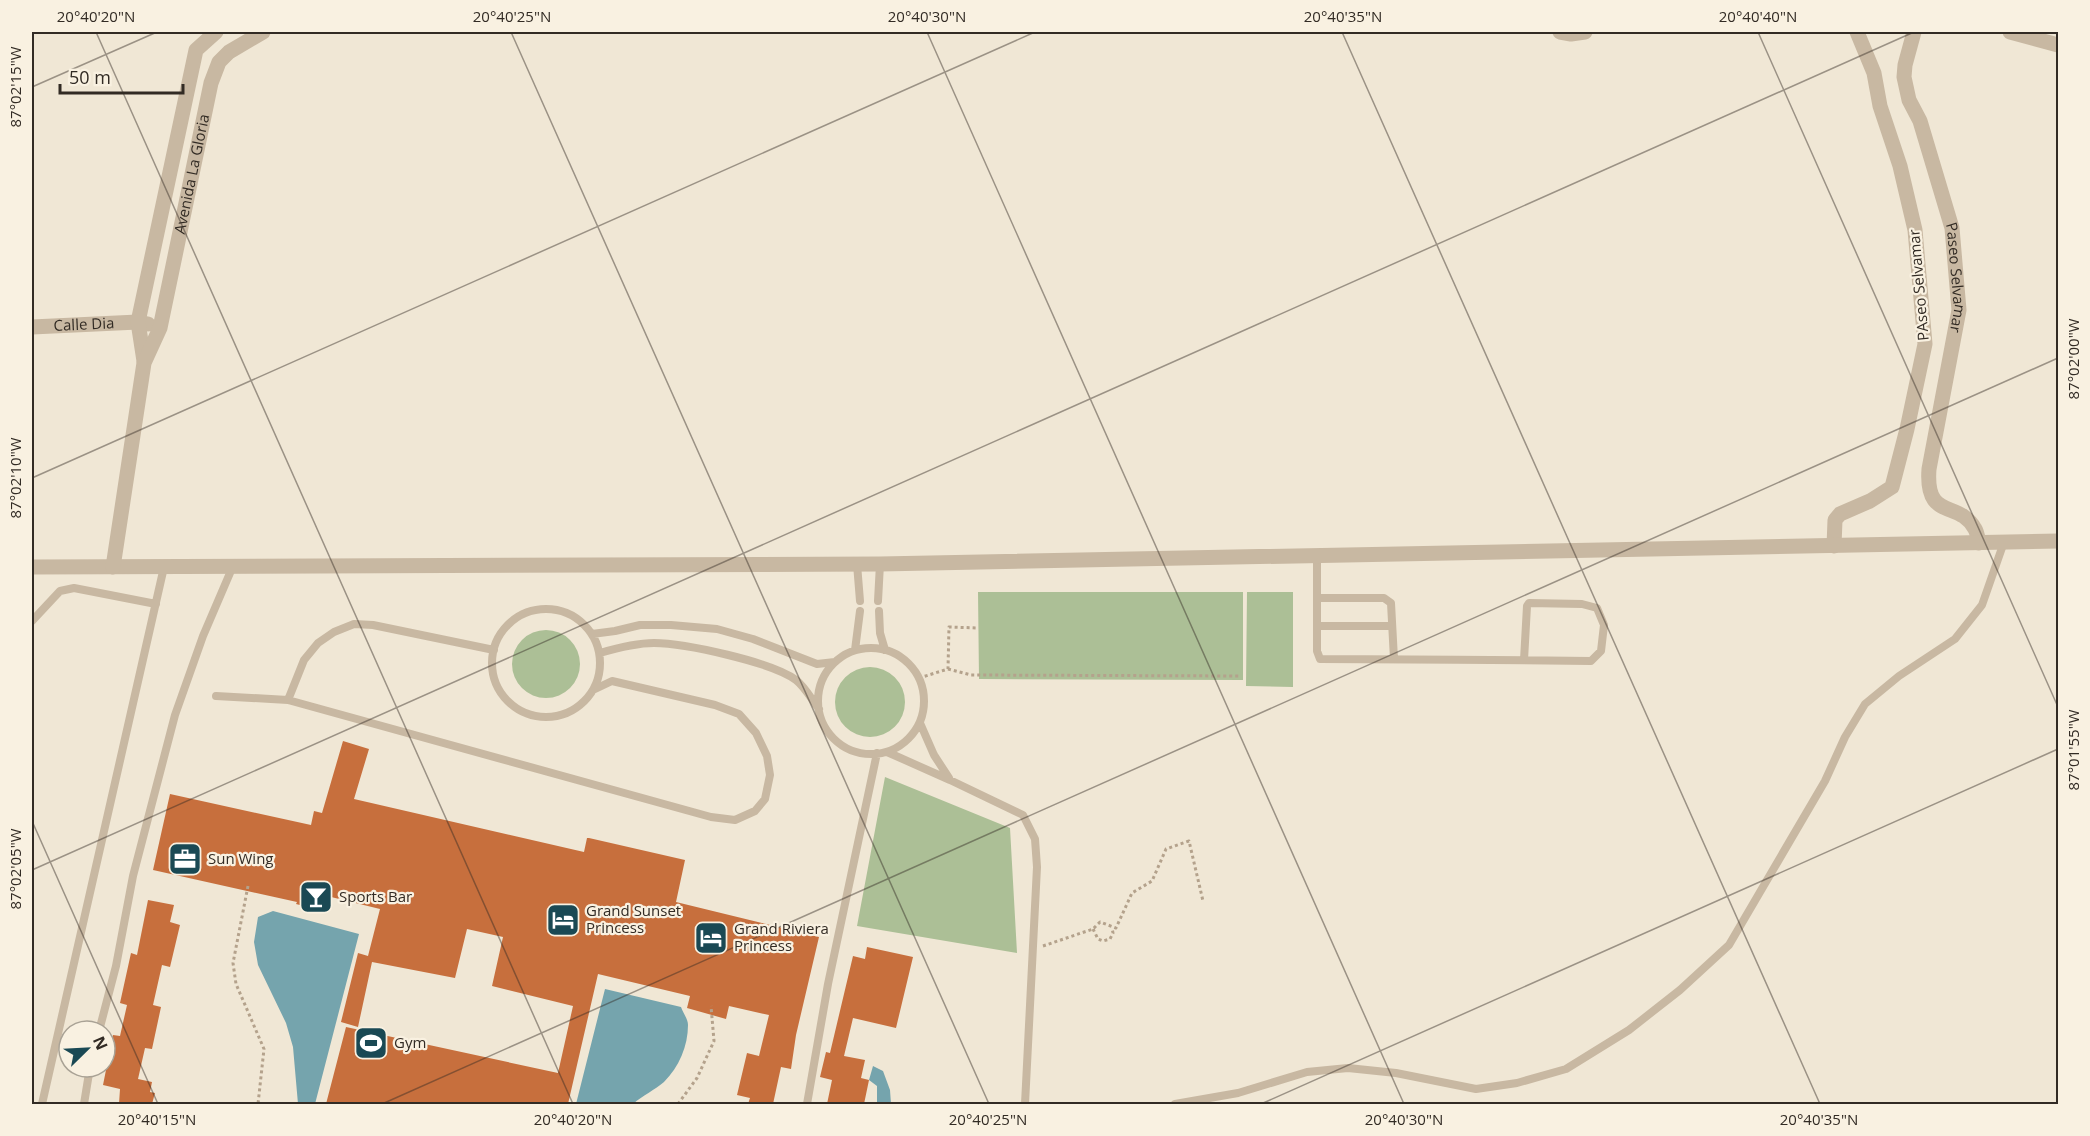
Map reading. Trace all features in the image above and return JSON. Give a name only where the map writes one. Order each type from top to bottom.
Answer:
[{"type":"street","name":"Avenida La Gloria","points":[[144,363],[138,322],[196,50],[216,32]]},
{"type":"street","points":[[1560,32],[1571,34],[1585,32]]},
{"type":"street","name":"PAseo Selvamar","points":[[1834,546],[1835,520],[1840,514],[1870,501],[1892,487],[1925,344],[1915,230],[1900,166],[1880,106],[1874,74],[1857,32]]},
{"type":"street","name":"Paseo Selvamar","points":[[1914,32],[1904,77],[1909,100],[1920,122],[1952,228],[1959,310],[1929,469],[1928,487],[1937,503],[1964,518],[1974,527],[1979,543]]},
{"type":"street","points":[[2018,33],[2058,45]]},
{"type":"street","name":"Avenida La Gloria","points":[[113,567],[144,363],[160,328],[212,83],[219,62],[254,34]]},
{"type":"street","name":"Calle Dia","points":[[32,327],[138,322]]},
{"type":"street","points":[[138,322],[160,328]]},
{"type":"street","points":[[32,567],[880,564],[2058,541]]},
{"type":"lane","points":[[1175,1104],[1238,1093],[1307,1072],[1348,1068],[1396,1073],[1476,1089],[1507,1085],[1566,1069],[1629,1030],[1680,990],[1729,945],[1825,781],[1845,737],[1865,704],[1899,676],[1954,639],[1982,605],[2004,542]]},
{"type":"lane","points":[[1317,556],[1317,651],[1320,658],[1591,661],[1601,651],[1604,625],[1597,608],[1582,604],[1529,603],[1524,660]]},
{"type":"lane","points":[[857,564],[860,601]]},
{"type":"lane","points":[[878,601],[880,564]]},
{"type":"lane","points":[[102,1019],[116,966],[133,876],[176,716],[203,636],[233,566]]},
{"type":"lane","points":[[42,1104],[165,567]]},
{"type":"lane","points":[[32,621],[60,591],[74,588],[156,604]]},
{"type":"lane","points":[[1317,598],[1384,598],[1391,603],[1395,659]]},
{"type":"lane","points":[[216,696],[288,700],[711,817],[735,820],[754,811],[765,799],[770,775],[767,756],[756,733],[739,714],[715,705],[612,681],[593,690],[578,706],[561,715],[543,717],[524,712],[516,708],[502,694],[494,677],[492,662],[495,644],[505,627],[519,615],[544,608],[571,615],[592,634],[600,653],[599,672],[593,690]]},
{"type":"lane","points":[[855,650],[860,611]]},
{"type":"lane","points":[[879,611],[880,633],[885,650]]},
{"type":"lane","points":[[288,700],[304,660],[318,644],[334,632],[354,624],[373,625],[494,650]]},
{"type":"lane","points":[[592,634],[640,625],[717,629],[753,639],[817,664],[835,662]]},
{"type":"lane","points":[[1317,626],[1392,626]]},
{"type":"lane","points":[[600,653],[627,645],[686,645],[766,666],[796,681],[819,709]]},
{"type":"lane","points":[[878,648],[885,650],[899,656],[914,669],[925,698],[920,723],[906,742],[887,752],[867,754],[846,748],[831,735],[819,709],[819,690],[824,676],[835,662],[855,650],[878,648]]},
{"type":"lane","points":[[920,723],[934,755],[950,780]]},
{"type":"lane","points":[[887,752],[1023,816],[1035,839],[1037,867],[1024,1104]]},
{"type":"lane","points":[[807,1104],[828,984],[877,753]]},
{"type":"lane","points":[[84,1104],[88,1079]]},
{"type":"path","points":[[948,669],[949,627],[978,628]]},
{"type":"path","points":[[919,678],[948,669],[971,675],[1239,676]]},
{"type":"path","points":[[1033,949],[1093,929],[1100,922],[1116,928],[1132,893],[1152,881],[1166,849],[1189,841],[1203,900]]},
{"type":"path","points":[[248,886],[233,963],[236,984],[264,1049],[258,1104]]},
{"type":"path","points":[[1093,929],[1098,939],[1102,941],[1110,939],[1113,933],[1112,927]]},
{"type":"path","points":[[678,1104],[696,1078],[714,1041],[711,1006]]},
{"type":"green space","points":[[978,592],[1243,592],[1243,680],[979,679]]},
{"type":"green space","points":[[1247,592],[1293,592],[1293,687],[1246,686]]},
{"type":"green space","points":[[546,630],[559,633],[570,640],[577,651],[580,664],[577,677],[570,688],[559,695],[546,698],[533,695],[522,688],[515,677],[512,664],[515,651],[522,640],[533,633]]},
{"type":"green space","points":[[870,667],[883,670],[895,677],[902,689],[905,702],[902,715],[895,727],[883,734],[870,737],[857,734],[845,727],[838,715],[835,702],[838,689],[845,677],[857,670]]},
{"type":"green space","points":[[885,777],[1010,828],[1017,953],[857,926]]},
{"type":"water","points":[[273,911],[359,934],[315,1104],[298,1104],[293,1047],[286,1023],[258,965],[254,942],[258,917]]},
{"type":"water","points":[[605,989],[681,1007],[688,1023],[686,1041],[682,1056],[669,1076],[633,1104],[576,1104]]},
{"type":"water","points":[[873,1066],[883,1071],[890,1090],[891,1104],[877,1104],[877,1086],[869,1080]]},
{"type":"building","name":"Grand Sunset Princess","points":[[343,741],[369,749],[354,799],[584,852],[587,838],[589,838],[685,860],[676,902],[819,937],[796,1035],[791,1069],[781,1067],[773,1104],[748,1104],[750,1098],[737,1095],[747,1053],[759,1056],[769,1015],[729,1006],[726,1019],[687,1008],[690,996],[598,974],[568,1104],[326,1104],[346,1027],[558,1073],[573,1006],[492,986],[503,937],[467,929],[455,978],[372,962],[358,1027],[341,1022],[358,953],[368,956],[380,909],[327,896],[323,911],[296,904],[297,902],[153,870],[170,794],[311,825],[314,811],[322,813]]},
{"type":"building","points":[[148,900],[174,905],[170,922],[180,925],[170,967],[162,965],[153,1005],[161,1007],[152,1049],[145,1048],[138,1079],[152,1082],[150,1092],[155,1093],[152,1104],[119,1104],[120,1089],[103,1085],[104,1079],[117,1079],[117,1036],[120,1036],[127,1005],[120,1003],[131,953],[137,955]]},
{"type":"building","points":[[867,947],[913,957],[896,1028],[853,1018],[844,1056],[865,1060],[861,1078],[869,1080],[864,1104],[827,1104],[832,1080],[820,1077],[826,1052],[830,1053],[853,956],[865,959]]},
{"type":"place","name":"Sun Wing","points":[[185,859]]},
{"type":"place","name":"Sports Bar","points":[[316,897]]},
{"type":"place","name":"Grand Sunset Princess","points":[[563,920]]},
{"type":"place","name":"Grand Riviera Princess","points":[[711,938]]},
{"type":"place","name":"Gym","points":[[371,1043]]}]
